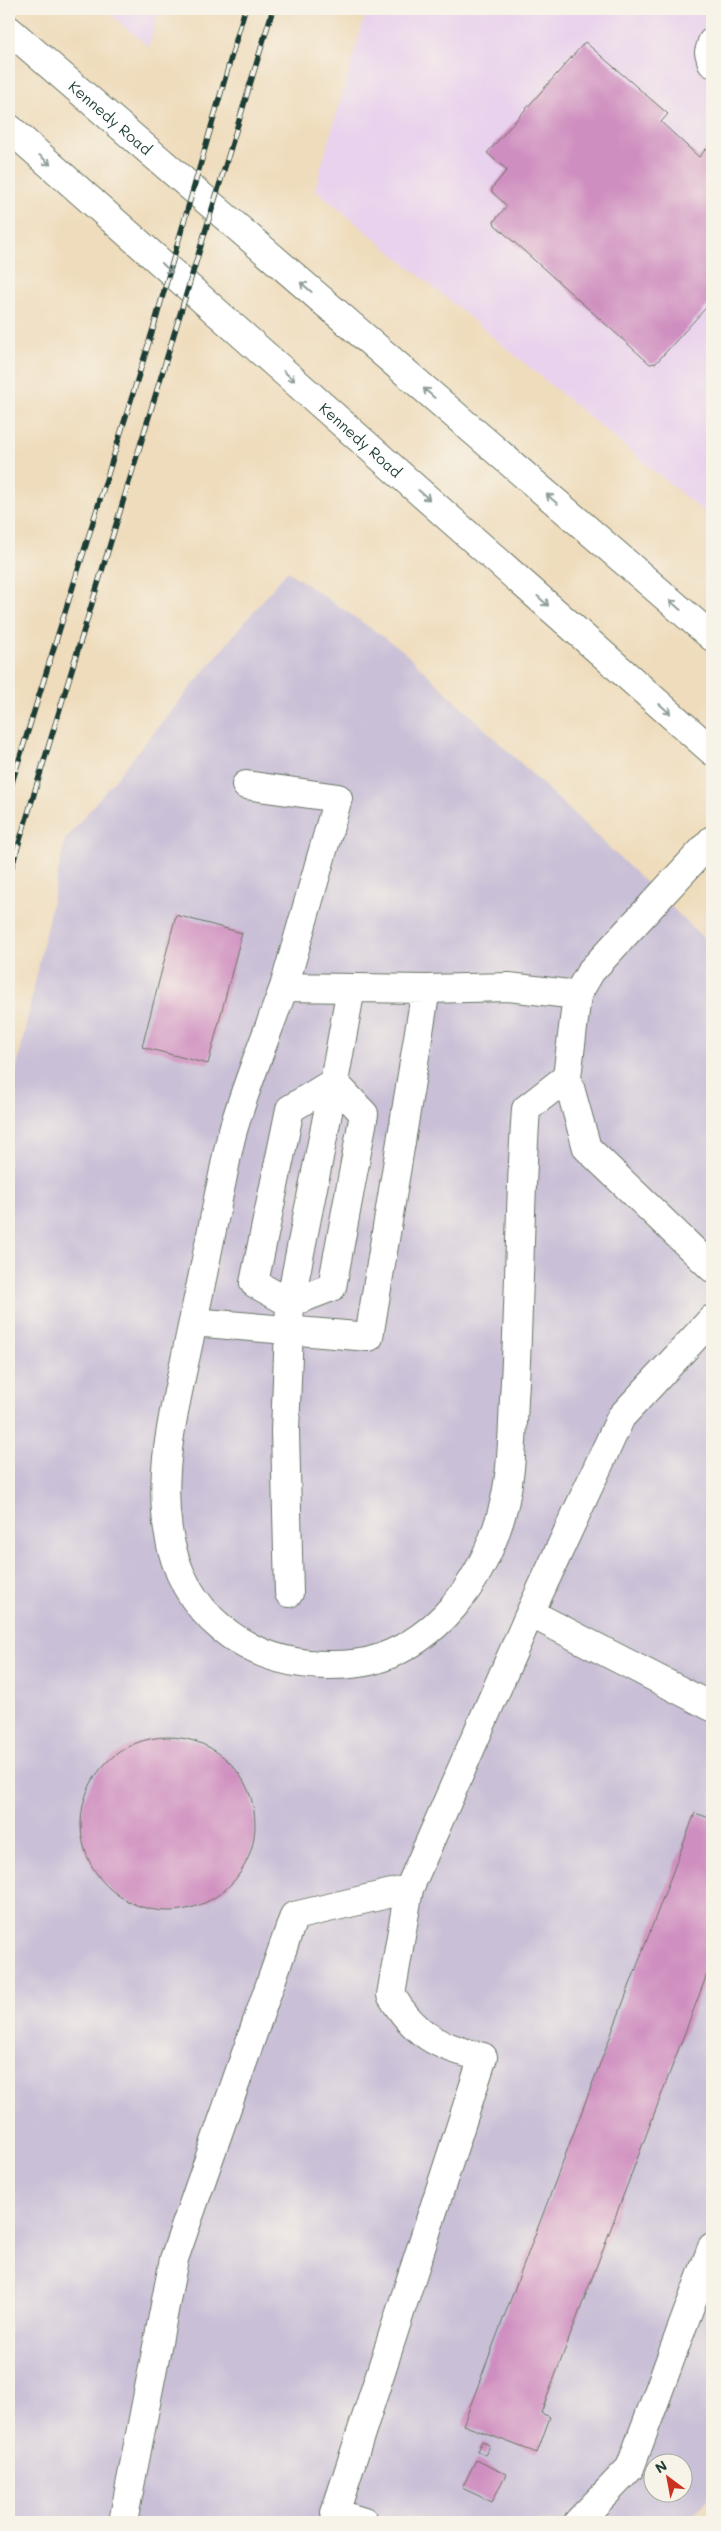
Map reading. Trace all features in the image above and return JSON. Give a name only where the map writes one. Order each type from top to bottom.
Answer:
[{"type":"main road","name":"Kennedy Road","points":[[9,30],[712,637]]},
{"type":"main road","points":[[712,42],[709,52],[712,62]]},
{"type":"main road","name":"Kennedy Road","points":[[9,128],[712,751]]},
{"type":"main road","points":[[246,785],[338,798],[284,987],[233,1130],[170,1431],[166,1492],[167,1526],[173,1555],[183,1583],[215,1623],[236,1639],[280,1659],[301,1664],[353,1664],[380,1658],[426,1632],[465,1595],[478,1574],[499,1525],[510,1476],[516,1367],[522,1164],[526,1110],[567,1077]]},
{"type":"main road","points":[[712,840],[591,971],[577,995],[567,1077],[587,1148],[712,1268]]},
{"type":"main road","points":[[284,987],[426,990],[509,987],[577,995]]},
{"type":"main road","points":[[289,1593],[285,1431],[290,1303],[352,988]]},
{"type":"main road","points":[[192,1322],[369,1337],[426,990]]},
{"type":"main road","points":[[334,1082],[364,1114],[332,1288],[290,1303],[254,1283],[290,1109],[334,1082]]},
{"type":"main road","points":[[364,2522],[335,2512],[483,2058],[461,2052],[431,2040],[405,2018],[391,1995],[409,1889],[530,1613],[621,1416],[712,1320]]},
{"type":"main road","points":[[530,1613],[712,1707]]},
{"type":"main road","points":[[123,2522],[174,2259],[294,1916],[409,1889]]},
{"type":"main road","points":[[578,2522],[630,2468],[712,2248]]},
{"type":"shaded area","points":[[104,9],[159,9],[149,47]]},
{"type":"shaded area","points":[[367,9],[712,9],[712,519],[315,189]]},
{"type":"shaded area","points":[[287,571],[401,649],[712,946],[712,2492],[687,2522],[9,2522],[9,1105],[65,840]]},
{"type":"building","points":[[585,42],[668,114],[661,122],[699,157],[706,149],[712,154],[712,301],[656,363],[650,364],[495,225],[494,221],[507,206],[492,192],[492,188],[507,170],[487,153]]},
{"type":"building","points":[[176,915],[242,933],[208,1064],[142,1047]]},
{"type":"building","points":[[159,1737],[177,1737],[209,1747],[235,1769],[245,1783],[251,1799],[255,1833],[245,1865],[223,1891],[209,1901],[193,1907],[177,1911],[159,1911],[127,1901],[101,1879],[91,1865],[85,1849],[81,1833],[81,1815],[91,1783],[113,1757],[127,1747],[143,1741]]},
{"type":"building","points":[[695,1813],[712,1819],[712,1961],[541,2413],[550,2417],[537,2453],[463,2425]]},
{"type":"building","points":[[482,2441],[489,2445],[485,2455],[477,2451]]},
{"type":"building","points":[[476,2460],[506,2474],[492,2502],[462,2488]]},
{"type":"railway","points":[[9,792],[154,326],[245,9]]},
{"type":"railway","points":[[9,876],[273,9]]}]
